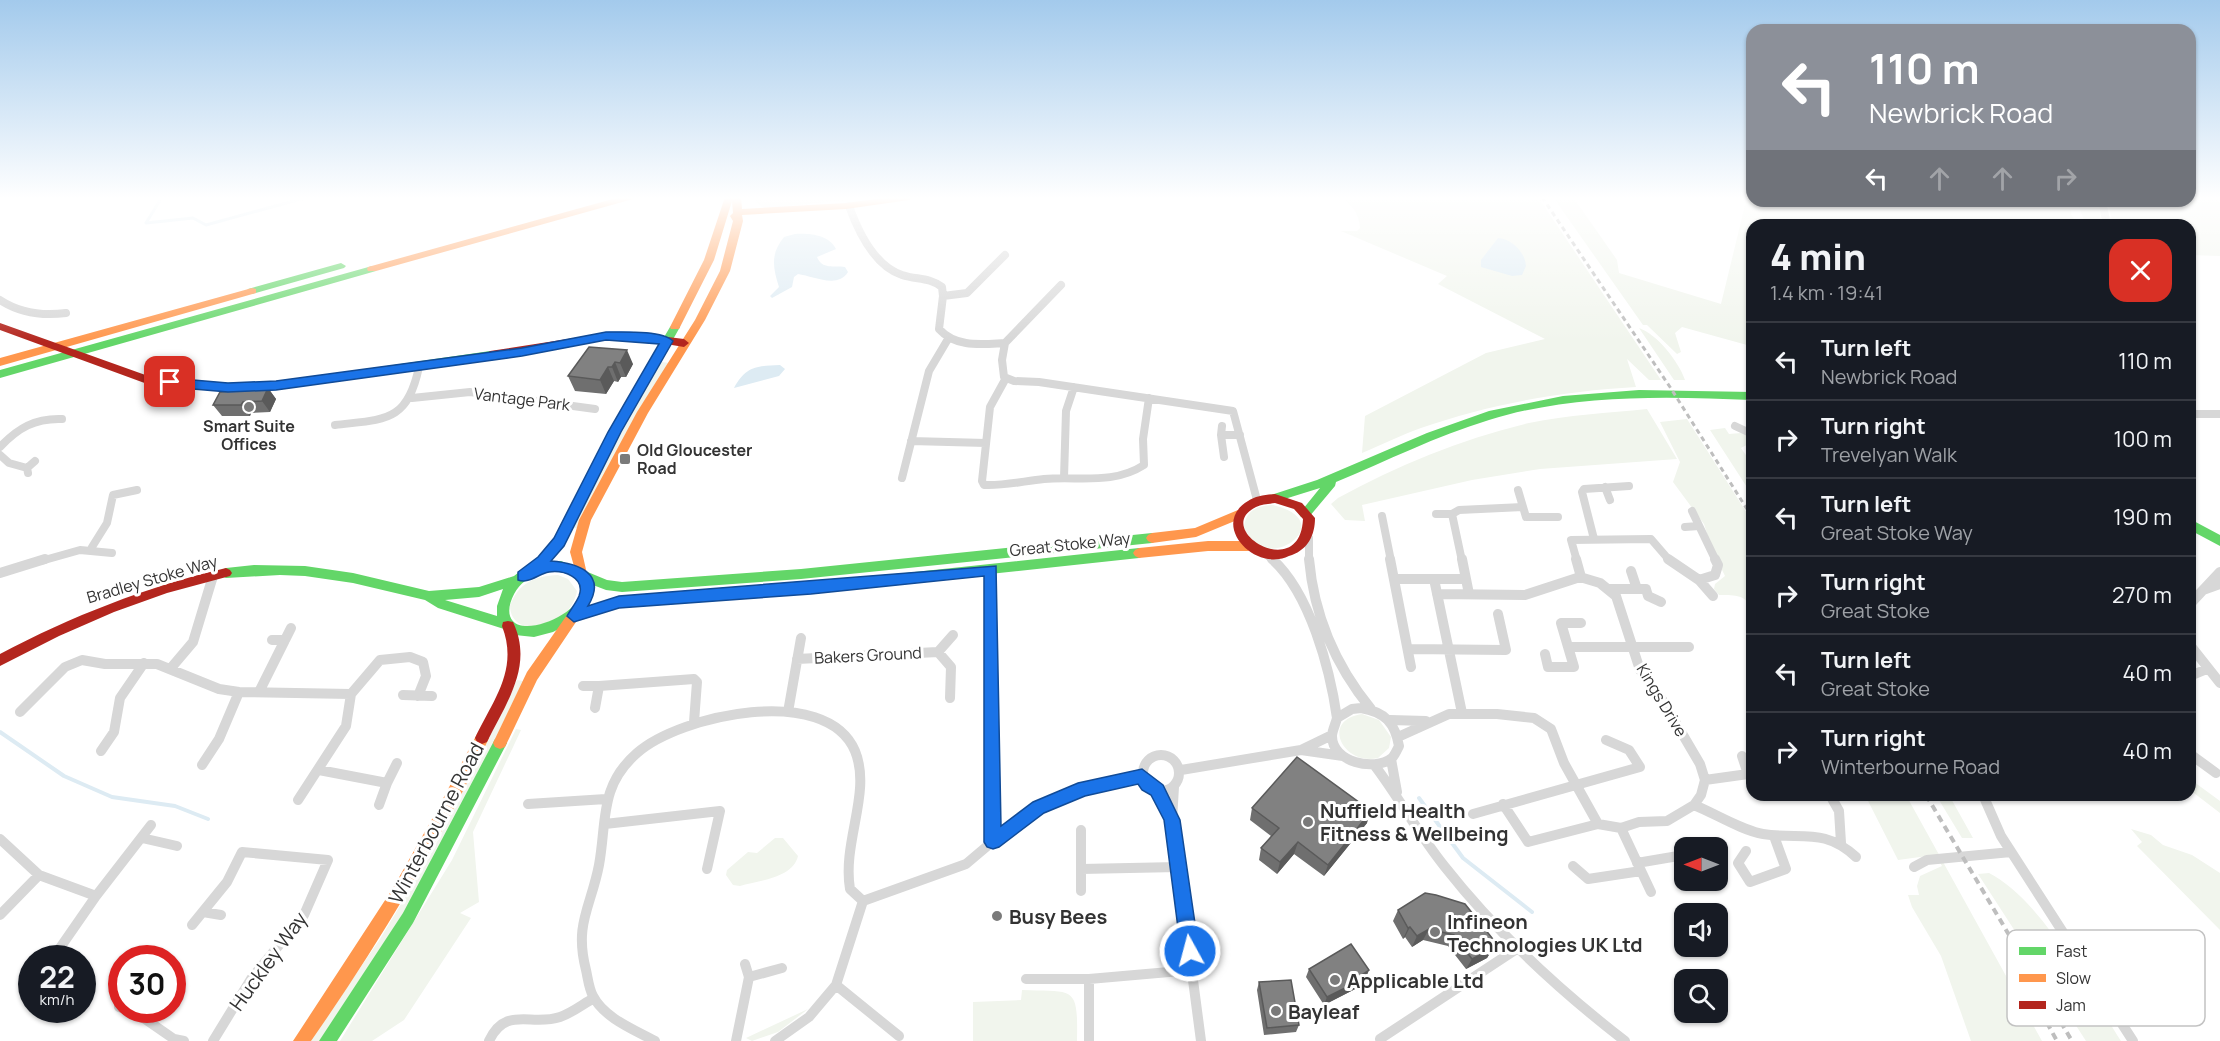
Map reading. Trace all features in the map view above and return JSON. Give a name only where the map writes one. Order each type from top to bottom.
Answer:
[{"type":"main road","points":[[0,362],[418,246]]},
{"type":"main road","points":[[0,374],[457,246]]},
{"type":"main road","points":[[716,246],[708,268],[615,432],[559,542],[543,561],[521,577],[504,596],[501,615],[507,625],[526,633],[550,631],[573,618],[587,595],[587,584],[574,554],[580,532],[629,436],[711,298],[732,246]]},
{"type":"main road","points":[[0,326],[150,381],[228,388],[276,386],[419,367],[606,336],[636,336],[684,343]]},
{"type":"main road","points":[[1275,498],[1292,503],[1305,514],[1310,529],[1309,537],[1299,549],[1286,554],[1264,554],[1248,546],[1237,531],[1238,515],[1245,506],[1257,500],[1275,498],[1334,481],[1427,437],[1490,416],[1561,401],[1659,392],[1746,396]]},
{"type":"main road","points":[[1305,514],[1317,497],[1334,481]]},
{"type":"main road","name":"Great Stoke Way","points":[[582,575],[606,585],[637,587],[813,573],[1094,546],[1196,532],[1238,515]]},
{"type":"main road","points":[[2196,519],[2220,531]]},
{"type":"main road","points":[[2196,527],[2220,541]]},
{"type":"main road","points":[[2196,535],[2220,549]]},
{"type":"main road","name":"Great Stoke Way","points":[[573,618],[619,602],[811,588],[1208,546],[1248,546]]},
{"type":"main road","points":[[521,577],[535,570],[554,566],[572,568],[582,575]]},
{"type":"main road","name":"Bradley Stoke Way","points":[[0,660],[88,614],[213,576],[274,569],[304,569],[335,573],[429,596],[442,604],[507,625]]},
{"type":"main road","name":"Bradley Stoke Way","points":[[429,596],[479,592],[521,577]]},
{"type":"main road","name":"Winterbourne Road","points":[[327,1041],[408,918],[482,781],[521,696],[549,648],[573,618]]},
{"type":"main road","name":"Winterbourne Road","points":[[301,1041],[384,918],[462,778],[514,668],[516,642],[507,625]]},
{"type":"street","points":[[871,246],[884,264],[901,274],[931,278],[942,287],[939,329],[948,339],[958,342],[1005,343]]},
{"type":"street","points":[[943,296],[967,293],[1005,255]]},
{"type":"street","points":[[1061,285],[1005,343],[1002,360],[1006,378],[990,407],[982,481],[984,485],[1000,487],[1064,478],[1136,472],[1144,465],[1143,439],[1149,398]]},
{"type":"street","points":[[0,300],[27,311],[57,315],[66,313]]},
{"type":"street","points":[[902,478],[929,371],[948,339]]},
{"type":"street","points":[[335,425],[389,416],[406,407],[412,398],[419,367]]},
{"type":"street","points":[[1006,378],[1014,381],[1120,393],[1233,411],[1248,476],[1257,500]]},
{"type":"street","points":[[1064,478],[1066,411],[1074,387]]},
{"type":"street","name":"Vantage Park","points":[[412,398],[470,392],[595,409]]},
{"type":"street","points":[[0,447],[14,431],[27,423],[49,414],[62,419]]},
{"type":"street","points":[[2196,414],[2220,414]]},
{"type":"street","points":[[1735,426],[1746,431]]},
{"type":"street","points":[[1224,457],[1222,430],[1240,435]]},
{"type":"street","points":[[911,441],[986,443]]},
{"type":"street","points":[[0,455],[9,463],[28,471],[35,461]]},
{"type":"street","points":[[92,548],[105,532],[112,511],[116,484]]},
{"type":"street","points":[[1594,539],[1582,492],[1587,488],[1629,486]]},
{"type":"street","points":[[1605,487],[1610,500]]},
{"type":"street","points":[[113,495],[137,490]]},
{"type":"street","points":[[1518,490],[1526,517],[1558,517]]},
{"type":"street","points":[[1451,517],[1459,510],[1523,507]]},
{"type":"street","points":[[1692,512],[1718,571],[1715,575],[1699,580]]},
{"type":"street","points":[[1436,514],[1451,517]]},
{"type":"street","points":[[1382,516],[1411,667]]},
{"type":"street","points":[[1451,517],[1469,594]]},
{"type":"street","points":[[1684,527],[1699,526]]},
{"type":"street","points":[[1309,537],[1307,562],[1315,606],[1343,673],[1371,709],[1390,720],[1430,721]]},
{"type":"street","points":[[1581,577],[1570,542],[1575,539],[1653,540],[1667,559],[1699,580],[1713,596]]},
{"type":"street","points":[[0,573],[26,567],[66,551],[92,548],[112,553]]},
{"type":"street","points":[[1264,554],[1276,560],[1292,580],[1330,676],[1337,718],[1332,735],[1335,746],[1352,763],[1375,766],[1391,759]]},
{"type":"street","points":[[991,570],[993,842]]},
{"type":"street","points":[[1630,571],[1637,589]]},
{"type":"street","points":[[2196,596],[2220,572]]},
{"type":"street","points":[[171,668],[194,642],[213,576]]},
{"type":"street","points":[[1437,594],[1536,593],[1568,579],[1581,577],[1598,581],[1610,589],[1646,589],[1648,596],[1661,602]]},
{"type":"street","points":[[1394,579],[1466,579]]},
{"type":"street","points":[[1434,579],[1462,713]]},
{"type":"street","points":[[2200,591],[2220,584]]},
{"type":"street","name":"Kings Drive","points":[[1610,589],[1616,596],[1640,670],[1679,728],[1700,764],[1705,780]]},
{"type":"street","points":[[1408,649],[1506,650],[1498,614]]},
{"type":"street","points":[[1545,654],[1548,667],[1575,667],[1561,622],[1581,622]]},
{"type":"street","points":[[259,692],[291,628]]},
{"type":"street","name":"Bakers Ground","points":[[797,659],[938,652],[953,635]]},
{"type":"street","name":"Bakers Ground","points":[[788,712],[801,638]]},
{"type":"street","points":[[272,640],[285,640]]},
{"type":"street","points":[[1568,647],[1689,647]]},
{"type":"street","name":"Bakers Ground","points":[[938,652],[951,667],[950,698]]},
{"type":"street","points":[[2196,653],[2220,683]]},
{"type":"street","points":[[298,800],[346,726],[351,694],[380,660],[410,657],[423,662],[426,669],[418,696]]},
{"type":"street","points":[[20,712],[71,663],[82,660],[105,664],[144,663],[171,668],[219,689],[239,692],[319,691],[351,694]]},
{"type":"street","points":[[101,751],[113,738],[117,728],[120,699],[144,663]]},
{"type":"street","points":[[2196,674],[2207,669]]},
{"type":"street","points":[[583,686],[694,679],[698,682],[694,722]]},
{"type":"street","points":[[595,708],[599,686]]},
{"type":"street","points":[[202,765],[223,737],[228,712],[239,692]]},
{"type":"street","points":[[404,695],[432,696]]},
{"type":"street","points":[[1337,718],[1352,709],[1371,709]]},
{"type":"street","points":[[655,1041],[621,1022],[594,998],[580,949],[580,932],[598,867],[606,799],[616,778],[636,753],[664,733],[694,722],[741,714],[788,712],[813,716],[833,726],[848,738],[859,760],[861,786],[846,860],[850,888],[863,901]]},
{"type":"street","points":[[1398,737],[1430,721],[1462,713],[1534,718],[1551,729],[1576,784],[1598,824]]},
{"type":"street","points":[[1390,720],[1398,737],[1398,745],[1391,759],[1398,796]]},
{"type":"street","points":[[1181,770],[1301,750],[1332,735]]},
{"type":"street","points":[[1473,814],[1640,767],[1629,750],[1606,740]]},
{"type":"street","points":[[1301,750],[1343,756]]},
{"type":"street","points":[[1172,820],[1157,790],[1148,785],[1142,776],[1143,766],[1156,756],[1171,758],[1181,770],[1180,779],[1174,787],[1172,820],[1202,1041]]},
{"type":"street","points":[[1742,756],[1746,768]]},
{"type":"street","points":[[2196,758],[2216,773]]},
{"type":"street","points":[[379,805],[397,763]]},
{"type":"street","points":[[1375,766],[1398,796],[1423,838],[1473,899],[1518,948],[1577,1005],[1625,1041]]},
{"type":"street","points":[[319,770],[387,783]]},
{"type":"street","points":[[1503,804],[1528,842],[1598,824],[1621,828],[1640,822],[1667,821],[1694,805],[1701,795],[1705,780],[1746,775]]},
{"type":"street","points":[[775,1041],[808,1017],[836,985],[863,901],[958,868],[975,859],[1038,807],[1084,789],[1142,776]]},
{"type":"street","points":[[1157,790],[1174,787]]},
{"type":"street","points":[[528,804],[606,799]]},
{"type":"street","points":[[1833,801],[1839,811],[1841,843]]},
{"type":"street","points":[[1985,801],[1992,820],[2061,930]]},
{"type":"street","points":[[1694,805],[1762,834],[1808,835],[1841,843],[1856,857]]},
{"type":"street","points":[[604,824],[720,811],[707,869]]},
{"type":"street","points":[[62,945],[96,896],[152,825]]},
{"type":"street","points":[[1621,828],[1651,892]]},
{"type":"street","points":[[1081,830],[1081,891]]},
{"type":"street","points":[[1746,851],[1738,863],[1750,882],[1786,869],[1774,836]]},
{"type":"street","points":[[142,838],[177,846]]},
{"type":"street","points":[[0,839],[39,876],[96,896]]},
{"type":"street","name":"Huckley Way","points":[[192,925],[227,882],[242,852],[328,860],[304,915],[251,979],[213,1041]]},
{"type":"street","points":[[1914,867],[1927,860],[2011,852]]},
{"type":"street","points":[[1573,866],[1588,879],[1674,858]]},
{"type":"street","points":[[1081,869],[1178,867]]},
{"type":"street","points":[[0,915],[39,876]]},
{"type":"street","points":[[203,912],[221,915]]},
{"type":"street","points":[[1380,1039],[1518,948]]},
{"type":"street","points":[[736,1041],[749,977],[745,964]]},
{"type":"street","points":[[749,977],[782,968]]},
{"type":"street","points":[[1026,979],[1089,979],[1192,970]]},
{"type":"street","points":[[1089,979],[1089,1041]]},
{"type":"street","points":[[836,985],[899,1036]]},
{"type":"street","points":[[489,1041],[492,1029],[505,1020],[560,1018],[594,998]]},
{"type":"street","points":[[151,1023],[174,1039],[184,1041]]},
{"type":"street","points":[[2123,1026],[2133,1041]]},
{"type":"shaded area","points":[[778,246],[834,246],[836,249],[817,257],[819,261],[829,266],[845,267],[848,272],[844,277],[832,281],[798,274],[794,277],[792,287],[772,298],[770,296],[779,287],[774,267]]},
{"type":"shaded area","points":[[1375,246],[1571,246],[1661,380],[1649,380],[1627,359],[1636,387],[1554,395],[1473,412],[1421,428],[1362,453],[1365,416],[1486,353],[1545,339],[1438,284],[1447,276]]},
{"type":"shaded area","points":[[1492,246],[1515,246],[1523,256],[1526,266],[1522,275],[1512,276],[1481,267],[1481,260]]},
{"type":"shaded area","points":[[1587,246],[1607,246],[1617,260],[1619,273],[1721,304],[1735,246],[1746,246],[1746,345],[1682,327],[1675,333],[1681,352],[1677,354],[1647,325],[1643,325]]},
{"type":"shaded area","points":[[2196,246],[2220,246],[2220,256],[2196,255]]},
{"type":"shaded area","points":[[1639,328],[1653,336],[1666,349],[1678,365],[1685,380],[1674,380]]},
{"type":"shaded area","points":[[661,362],[670,363],[577,528],[573,528],[613,448]]},
{"type":"shaded area","points":[[780,365],[785,369],[779,376],[734,388],[748,371]]},
{"type":"shaded area","points":[[1647,409],[1677,459],[1540,469],[1472,480],[1362,505],[1365,521],[1345,520],[1331,504],[1338,498],[1407,464],[1504,429],[1544,420]]},
{"type":"shaded area","points":[[1687,419],[1746,512],[1746,600],[1740,597],[1719,595],[1714,589],[1715,584],[1725,576],[1712,549],[1704,524],[1673,482],[1680,462],[1660,422]]},
{"type":"shaded area","points":[[1725,428],[1729,434],[1741,433],[1746,435],[1746,445],[1741,448],[1746,455],[1746,486],[1710,430]]},
{"type":"shaded area","points":[[1273,505],[1293,513],[1301,523],[1299,534],[1291,542],[1278,548],[1264,548],[1252,541],[1244,526],[1245,520],[1254,510]]},
{"type":"shaded area","points":[[558,575],[568,579],[577,591],[564,615],[541,626],[530,627],[520,624],[513,617],[510,606],[513,598],[528,582]]},
{"type":"shaded area","points":[[517,680],[523,681],[476,779],[400,920],[320,1041],[310,1041],[380,939],[430,856]]},
{"type":"shaded area","points":[[1362,714],[1379,720],[1391,737],[1389,748],[1378,758],[1366,759],[1355,755],[1346,749],[1341,741],[1339,733],[1342,725],[1349,718]]},
{"type":"shaded area","points":[[516,729],[521,730],[473,832],[479,902],[460,913],[471,918],[404,1020],[372,1041],[340,1041],[452,860]]},
{"type":"shaded area","points":[[2196,783],[2220,801],[2220,813],[2196,795]]},
{"type":"shaded area","points":[[1868,801],[1909,801],[2007,978],[2007,1026],[2034,1026],[2042,1041],[1971,1041],[1941,956],[1912,907],[1908,895],[1919,895],[1917,886],[1920,876],[1942,866],[1935,855],[1898,860]]},
{"type":"shaded area","points":[[1940,801],[1952,801],[1973,838],[1962,838]]},
{"type":"shaded area","points":[[2131,829],[2151,835],[2163,845],[2192,855],[2220,873],[2220,930],[2137,846],[2142,842]]},
{"type":"shaded area","points":[[775,838],[783,838],[798,856],[795,863],[782,874],[774,877],[740,886],[733,885],[726,875],[727,870],[748,852],[757,853]]},
{"type":"shaded area","points":[[1989,873],[2009,886],[2027,903],[2049,930],[2014,930],[1978,874]]},
{"type":"shaded area","points":[[1022,990],[1063,992],[1070,995],[1076,1010],[1077,1041],[973,1041],[973,1002],[1021,1000]]},
{"type":"shaded area","points":[[808,1009],[778,1032],[752,1041],[746,1038]]},
{"type":"shaded area","points":[[2076,1026],[2112,1026],[2121,1041],[2086,1041]]},
{"type":"building","points":[[589,347],[627,350],[620,363],[615,362],[612,367],[608,367],[600,380],[568,376]]},
{"type":"building","points":[[268,388],[262,401],[243,402],[241,405],[213,405],[220,392]]},
{"type":"building","name":"Nuffield Health Fitness & Wellbeing","points":[[1297,757],[1371,811],[1328,865],[1298,842],[1280,862],[1261,848],[1279,828],[1252,808]]},
{"type":"building","points":[[1425,893],[1465,904],[1496,943],[1492,945],[1494,948],[1472,959],[1454,935],[1429,929],[1417,936],[1410,927],[1408,928],[1398,910]]},
{"type":"building","name":"Applicable Ltd","points":[[1351,944],[1369,970],[1360,976],[1363,979],[1327,997],[1309,969]]},
{"type":"building","points":[[1291,980],[1299,1025],[1267,1028],[1259,982]]},
{"type":"waterway","points":[[0,732],[64,776],[112,797],[175,806],[208,819]]},
{"type":"waterway","points":[[1419,798],[1463,858],[1532,912]]},
{"type":"railway","points":[[1575,246],[1670,387],[1746,507]]},
{"type":"railway","points":[[1930,801],[2007,931]]},
{"type":"railway","points":[[2049,1026],[2057,1041]]},
{"type":"railway","points":[[2063,1026],[2072,1041]]},
{"type":"traffic: fast","points":[[252,291],[341,266]]},
{"type":"traffic: fast","points":[[0,374],[372,269]]},
{"type":"traffic: fast","points":[[523,576],[550,554],[562,538],[614,433],[675,327]]},
{"type":"traffic: fast","points":[[221,387],[276,386],[490,355]]},
{"type":"traffic: fast","points":[[1275,498],[1321,483],[1453,427],[1489,415],[1563,400],[1601,396],[1677,393],[1746,396]]},
{"type":"traffic: fast","points":[[1305,514],[1331,483]]},
{"type":"traffic: fast","points":[[2196,527],[2220,541]]},
{"type":"traffic: fast","points":[[583,576],[606,585],[622,587],[801,574],[1152,538]]},
{"type":"traffic: fast","points":[[574,616],[619,602],[811,588],[1139,553]]},
{"type":"traffic: fast","points":[[561,566],[578,573],[586,583],[588,593],[583,604],[574,614],[548,629],[534,632],[520,631],[511,627],[505,621],[503,614],[503,606],[509,590],[525,574],[561,566]]},
{"type":"traffic: fast","points":[[226,573],[280,570],[353,578],[429,596],[442,604],[506,624]]},
{"type":"traffic: fast","points":[[429,596],[479,592],[516,580]]},
{"type":"traffic: fast","points":[[327,1041],[408,918],[500,743]]},
{"type":"traffic: slow","points":[[372,269],[456,246]]},
{"type":"traffic: slow","points":[[675,327],[709,260],[714,246]]},
{"type":"traffic: slow","points":[[581,574],[576,552],[585,520],[643,412],[700,320],[725,271],[732,246]]},
{"type":"traffic: slow","points":[[0,362],[252,291]]},
{"type":"traffic: slow","points":[[1152,538],[1196,532],[1238,515]]},
{"type":"traffic: slow","points":[[1139,553],[1208,546],[1248,546]]},
{"type":"traffic: slow","points":[[500,743],[532,676],[572,619]]},
{"type":"traffic: slow","points":[[301,1041],[351,968],[398,893],[482,738]]},
{"type":"traffic: jam","points":[[0,326],[150,381],[221,387]]},
{"type":"traffic: jam","points":[[490,355],[606,336],[636,336],[684,343]]},
{"type":"traffic: jam","points":[[1275,498],[1298,506],[1309,518],[1304,540],[1294,549],[1278,555],[1263,553],[1250,546],[1241,536],[1238,523],[1242,512],[1253,503],[1275,498]]},
{"type":"traffic: jam","points":[[0,660],[54,632],[110,608],[167,588],[226,573]]},
{"type":"traffic: jam","points":[[482,738],[503,697],[513,669],[514,640],[508,626]]},
{"type":"place","name":"Smart Suite Offices","points":[[249,407]]},
{"type":"place","name":"Old Gloucester Road","points":[[625,459]]},
{"type":"place","name":"Nuffield Health Fitness & Wellbeing","points":[[1308,822]]},
{"type":"place","name":"Busy Bees","points":[[997,916]]},
{"type":"place","name":"Infineon Technologies UK Ltd","points":[[1435,932]]},
{"type":"place","name":"Applicable Ltd","points":[[1335,980]]},
{"type":"place","name":"Bayleaf","points":[[1276,1011]]},
{"type":"route","points":[[170,382],[228,388],[276,386],[522,352],[606,336],[636,336],[667,341],[615,432],[559,542],[543,561],[523,576],[535,570],[561,566],[572,568],[583,576],[587,584],[587,595],[583,606],[574,616],[599,606],[619,602],[811,588],[991,570],[993,842],[1009,827],[1038,807],[1084,789],[1142,776],[1148,785],[1157,790],[1172,820],[1190,951]]}]
